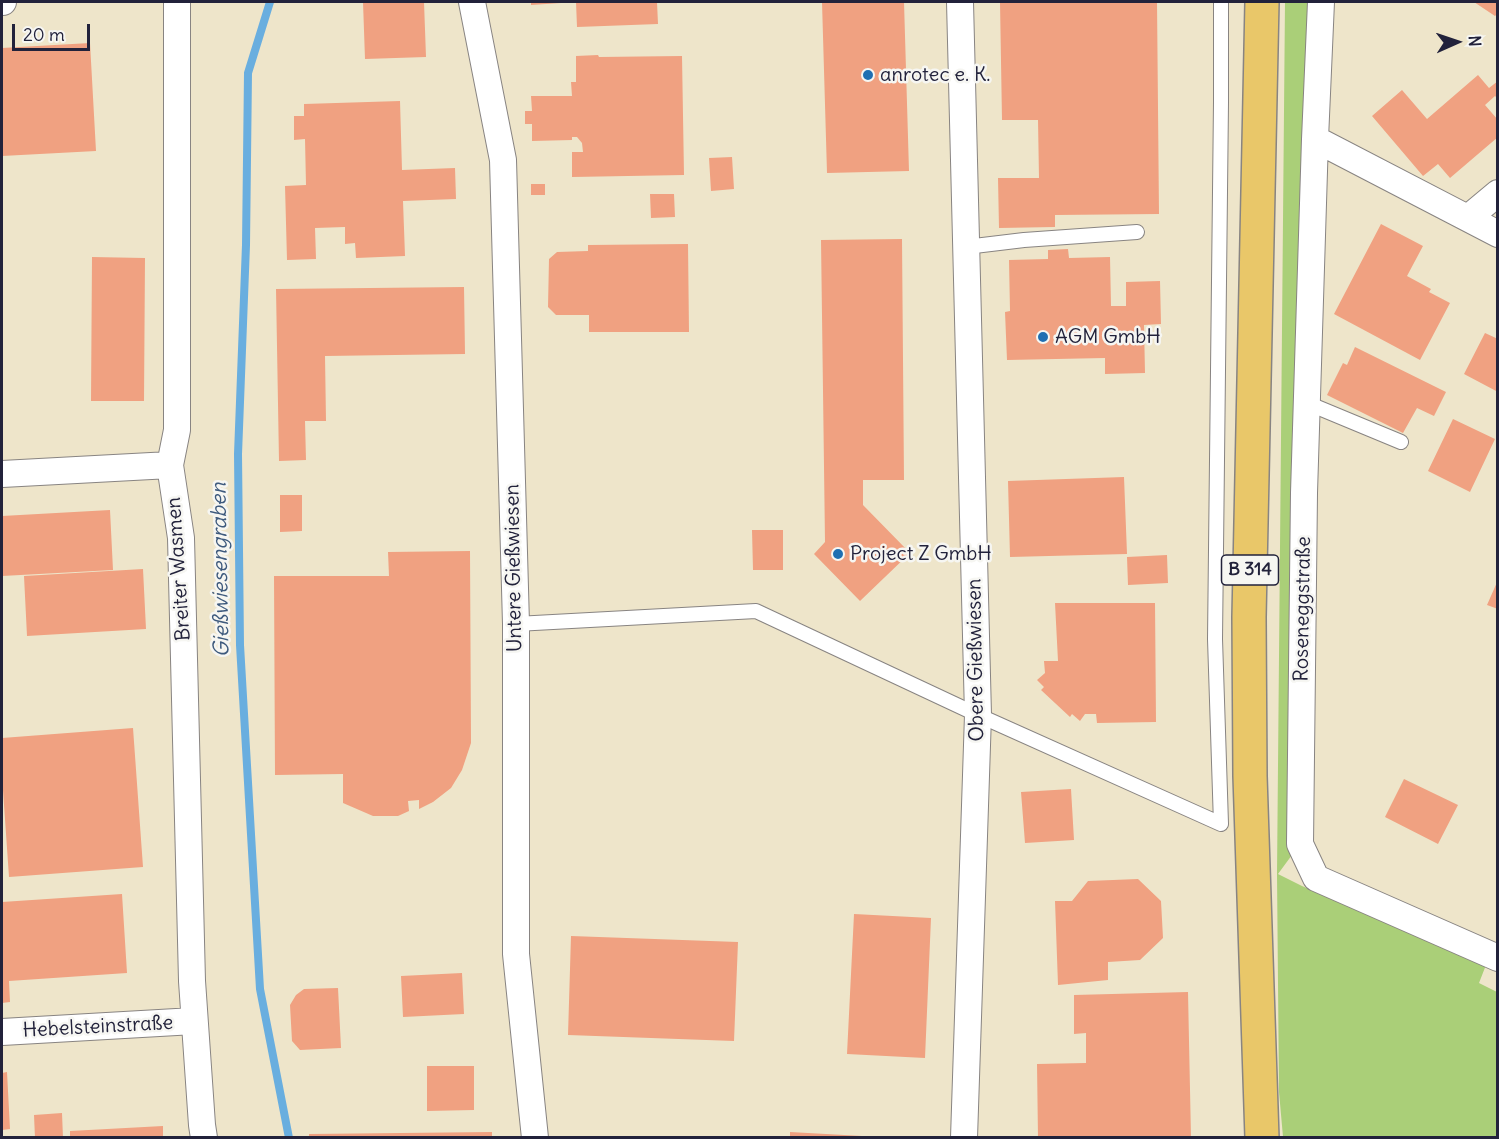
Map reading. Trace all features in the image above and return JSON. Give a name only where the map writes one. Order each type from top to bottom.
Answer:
[{"type":"main road","name":"B 314","points":[[1262,2],[1249,617],[1250,776],[1262,1137]]},
{"type":"street","name":"Breiter Wasmen","points":[[177,2],[177,430],[170,465],[181,538],[194,1021],[204,1137]]},
{"type":"street","name":"Untere Gießwiesen","points":[[472,2],[503,160],[516,624],[516,954],[535,1137]]},
{"type":"street","name":"Obere Gießwiesen","points":[[960,2],[978,715],[964,1137]]},
{"type":"street","name":"Roseneggstraße","points":[[1321,2],[1304,493],[1300,844],[1316,878],[1497,958]]},
{"type":"street","points":[[1315,139],[1497,234]]},
{"type":"street","points":[[1468,218],[1497,193]]},
{"type":"street","points":[[2,474],[170,465]]},
{"type":"street","name":"Hebelsteinstraße","points":[[2,1032],[194,1021]]},
{"type":"lane","points":[[516,624],[756,611],[978,715],[1221,824],[1215,639],[1221,2]]},
{"type":"lane","points":[[966,247],[1024,240],[1137,232]]},
{"type":"lane","points":[[1307,403],[1401,442]]},
{"type":"green space","points":[[1285,2],[1321,2],[1300,844],[1278,874],[1486,965],[1479,983],[1497,992],[1497,1137],[1283,1137],[1279,1092],[1277,874]]},
{"type":"building","points":[[363,2],[424,2],[426,57],[365,59]]},
{"type":"building","points":[[531,2],[561,2],[561,3],[531,5]]},
{"type":"building","points":[[576,2],[657,2],[658,24],[577,27]]},
{"type":"building","points":[[822,2],[904,2],[909,171],[827,173]]},
{"type":"building","points":[[1000,2],[1157,2],[1159,214],[1055,215],[1055,227],[999,228],[998,178],[1039,178],[1038,120],[1002,120]]},
{"type":"building","points":[[1474,2],[1498,2],[1498,13],[1495,16]]},
{"type":"building","points":[[90,43],[96,151],[2,156],[2,48]]},
{"type":"building","points":[[598,55],[599,57],[682,56],[684,175],[572,177],[572,152],[583,152],[582,143],[577,137],[572,137],[572,140],[532,141],[532,124],[525,124],[525,111],[532,111],[531,96],[572,96],[571,82],[576,82],[576,56]]},
{"type":"building","points":[[1478,75],[1489,88],[1498,81],[1498,99],[1495,96],[1485,105],[1498,120],[1498,137],[1450,178],[1438,164],[1423,176],[1372,116],[1402,90],[1427,119]]},
{"type":"building","points":[[400,101],[402,170],[455,168],[456,199],[403,201],[405,256],[356,258],[355,243],[345,244],[345,227],[315,228],[316,259],[287,260],[285,186],[306,185],[305,139],[294,140],[294,116],[304,116],[304,104]]},
{"type":"building","points":[[732,157],[734,189],[711,191],[709,158]]},
{"type":"building","points":[[531,184],[545,184],[545,195],[531,195]]},
{"type":"building","points":[[650,194],[674,194],[675,217],[651,218]]},
{"type":"building","points":[[1381,224],[1423,246],[1407,276],[1431,289],[1429,292],[1450,303],[1420,360],[1334,314]]},
{"type":"building","points":[[902,239],[904,480],[863,480],[863,505],[910,553],[860,601],[814,554],[825,542],[821,240]]},
{"type":"building","points":[[688,244],[689,332],[589,332],[589,315],[556,315],[548,307],[549,259],[557,252],[588,251],[588,245]]},
{"type":"building","points":[[1068,249],[1069,258],[1110,257],[1111,306],[1126,306],[1126,282],[1160,281],[1161,324],[1144,325],[1145,373],[1105,374],[1105,358],[1007,360],[1005,312],[1010,311],[1009,260],[1048,259],[1048,250]]},
{"type":"building","points":[[92,257],[145,258],[144,401],[91,401]]},
{"type":"building","points":[[464,287],[465,354],[325,356],[326,421],[305,421],[306,460],[279,461],[276,289]]},
{"type":"building","points":[[1485,333],[1498,339],[1498,392],[1464,374]]},
{"type":"building","points":[[1355,347],[1446,392],[1434,416],[1417,408],[1403,433],[1327,395],[1343,363],[1347,365]]},
{"type":"building","points":[[1453,419],[1495,439],[1470,492],[1428,471]]},
{"type":"building","points":[[1124,477],[1127,554],[1010,557],[1008,481]]},
{"type":"building","points":[[280,495],[302,495],[302,531],[280,532]]},
{"type":"building","points":[[110,510],[113,570],[2,576],[2,516]]},
{"type":"building","points":[[752,530],[783,530],[783,570],[753,570]]},
{"type":"building","points":[[470,551],[471,743],[462,770],[451,788],[433,802],[419,809],[419,800],[408,801],[409,811],[398,816],[373,816],[343,803],[343,774],[275,775],[274,576],[389,576],[388,552]]},
{"type":"building","points":[[1167,555],[1168,583],[1128,585],[1127,557]]},
{"type":"building","points":[[143,569],[146,629],[27,636],[24,576]]},
{"type":"building","points":[[1498,580],[1498,609],[1487,605]]},
{"type":"building","points":[[1055,603],[1155,603],[1156,722],[1097,723],[1096,714],[1085,714],[1080,721],[1072,714],[1070,717],[1041,690],[1044,687],[1037,680],[1045,673],[1044,661],[1058,661]]},
{"type":"building","points":[[133,728],[143,867],[9,877],[2,776],[2,738]]},
{"type":"building","points":[[1404,779],[1458,805],[1438,844],[1385,817]]},
{"type":"building","points":[[1071,789],[1074,840],[1025,843],[1021,792]]},
{"type":"building","points":[[1138,879],[1161,901],[1163,938],[1140,960],[1108,962],[1108,980],[1058,985],[1055,901],[1072,901],[1088,881]]},
{"type":"building","points":[[122,894],[127,973],[9,981],[10,1002],[2,1003],[2,902]]},
{"type":"building","points":[[854,914],[931,918],[925,1058],[847,1054]]},
{"type":"building","points":[[571,936],[738,942],[734,1041],[568,1035]]},
{"type":"building","points":[[462,973],[464,1014],[403,1017],[401,976]]},
{"type":"building","points":[[338,988],[341,1048],[300,1050],[292,1041],[290,1005],[296,995],[304,989]]},
{"type":"building","points":[[1188,992],[1191,1138],[1038,1138],[1037,1064],[1086,1063],[1086,1033],[1074,1034],[1074,995]]},
{"type":"building","points":[[427,1066],[474,1066],[474,1110],[427,1111]]},
{"type":"building","points":[[7,1072],[10,1129],[2,1130],[2,1073]]},
{"type":"building","points":[[62,1113],[63,1138],[35,1138],[34,1115]]},
{"type":"building","points":[[163,1126],[163,1138],[70,1138],[70,1131]]},
{"type":"building","points":[[492,1132],[492,1138],[309,1138],[309,1134]]},
{"type":"building","points":[[790,1132],[862,1136],[862,1138],[790,1138]]},
{"type":"waterway","name":"Gießwiesengraben","points":[[270,2],[248,73],[246,245],[238,454],[240,645],[260,989],[289,1138]]},
{"type":"place","name":"anrotec e. K.","points":[[868,75]]},
{"type":"place","name":"AGM GmbH","points":[[1043,337]]},
{"type":"place","name":"Project Z GmbH","points":[[838,554]]}]
